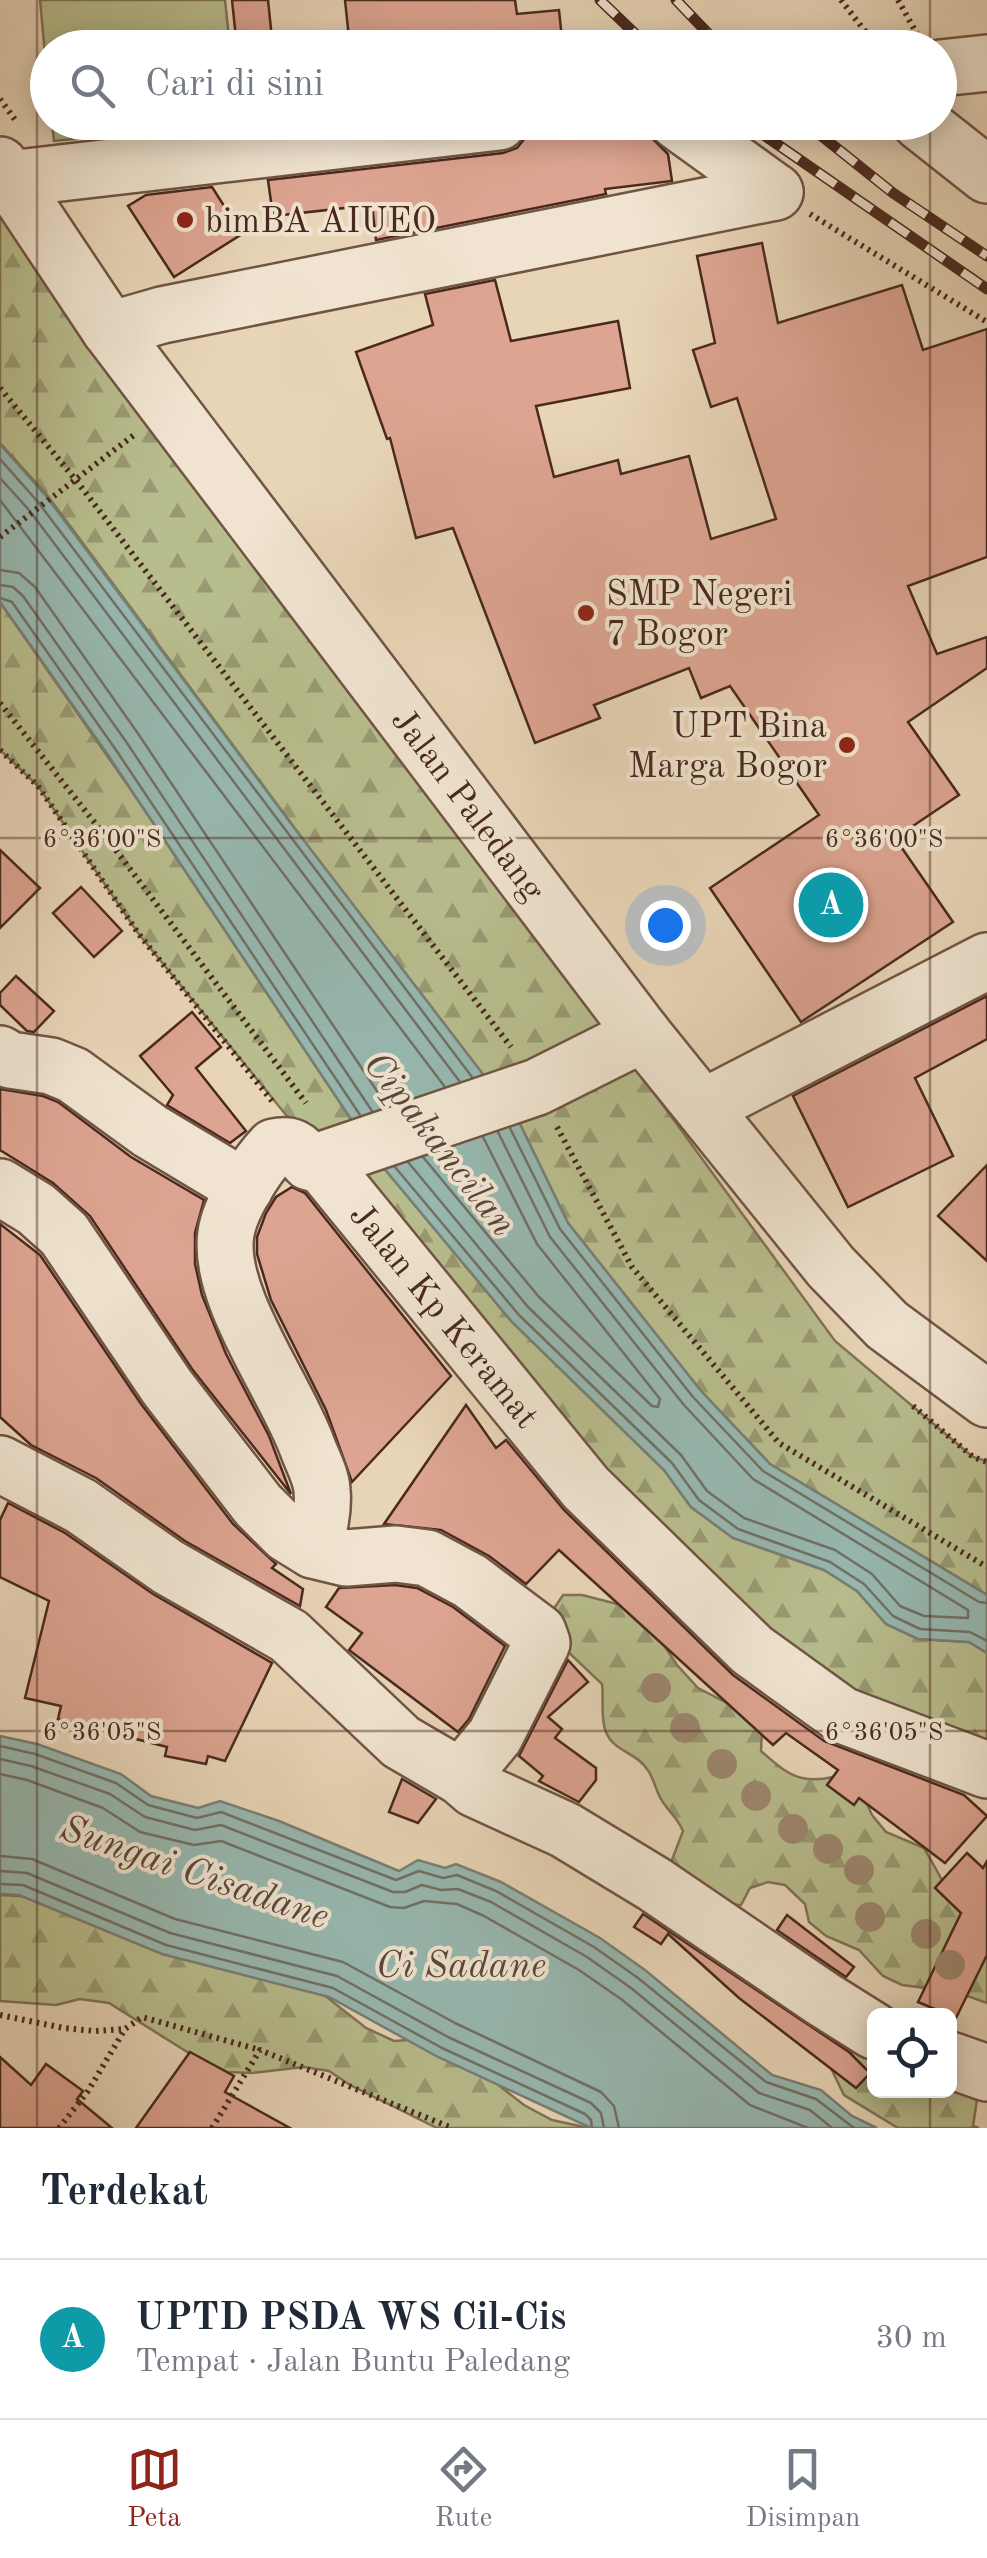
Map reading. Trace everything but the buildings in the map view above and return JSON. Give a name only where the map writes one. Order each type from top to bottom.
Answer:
[{"type":"street","points":[[957,66],[987,63]]},
{"type":"street","points":[[5,172],[321,140]]},
{"type":"street","points":[[703,140],[775,192]]},
{"type":"street","points":[[943,140],[987,175]]},
{"type":"street","name":"Jalan Paledang","points":[[5,172],[110,330],[643,1034],[831,1267],[887,1325],[987,1399]]},
{"type":"street","points":[[110,330],[182,311],[775,192]]},
{"type":"street","points":[[704,1107],[987,961]]},
{"type":"street","points":[[314,1550],[321,1524],[322,1487],[301,1430],[236,1299],[227,1263],[226,1233],[245,1188],[274,1147],[287,1144],[298,1149],[309,1162],[321,1145],[533,1089],[643,1034]]},
{"type":"street","points":[[0,1054],[10,1060],[51,1066],[73,1075],[150,1132],[245,1188]]},
{"type":"street","name":"Jalan Kp Keramat","points":[[321,1145],[586,1488],[752,1650],[842,1715],[987,1770]]},
{"type":"street","points":[[0,1187],[36,1209],[64,1234],[167,1387],[258,1505],[287,1534],[314,1550],[346,1558],[396,1554],[427,1558],[470,1582],[538,1632],[542,1642],[508,1713],[495,1736],[461,1777]]},
{"type":"street","points":[[0,1464],[82,1506],[168,1567],[289,1636],[401,1742],[476,1789],[565,1830],[731,1934],[867,2027]]},
{"type":"street","points":[[957,2062],[987,2073]]},
{"type":"path","points":[[840,0],[864,30]]},
{"type":"path","points":[[898,0],[914,30]]},
{"type":"path","points":[[775,192],[987,322]]},
{"type":"path","points":[[0,388],[510,1044],[632,1267],[779,1442],[987,1568]]},
{"type":"path","points":[[0,538],[149,424]]},
{"type":"path","points":[[0,704],[106,837],[321,1145]]},
{"type":"path","points":[[0,750],[38,786],[138,933],[275,1105]]},
{"type":"path","points":[[0,2014],[64,2028],[125,2029]]},
{"type":"path","points":[[59,2128],[88,2091],[125,2029],[142,2017],[260,2050],[452,2128]]},
{"type":"path","points":[[212,2128],[260,2050]]},
{"type":"green space","points":[[40,0],[225,0],[228,30],[43,30]]},
{"type":"green space","points":[[0,206],[835,1341],[973,1457],[987,1461],[987,1595],[770,1464],[701,1391],[568,1223],[518,1120],[47,495],[0,443]]},
{"type":"green space","points":[[0,602],[383,1167],[512,1322],[664,1470],[691,1507],[733,1538],[824,1570],[857,1591],[886,1624],[918,1639],[969,1642],[987,1653],[987,1768],[842,1715],[421,1281],[138,933],[38,786],[0,750]]},
{"type":"green space","points":[[563,1595],[582,1595],[621,1605],[654,1630],[698,1688],[733,1706],[762,1731],[761,1751],[778,1765],[802,1778],[833,1777],[864,1797],[886,1832],[924,1848],[954,1901],[987,1921],[987,2003],[956,1992],[902,1985],[883,1976],[859,1950],[826,1936],[809,1922],[805,1904],[785,1885],[768,1882],[750,1888],[741,1905],[705,1903],[670,1865],[683,1831],[679,1823],[662,1801],[647,1769],[614,1744],[606,1732],[602,1684],[562,1646],[553,1610]]},
{"type":"green space","points":[[0,1895],[40,1897],[296,1973],[366,2028],[394,2041],[421,2039],[451,2048],[524,2105],[552,2120],[589,2128],[437,2128],[329,2071],[304,2067],[227,2072],[200,2060],[109,2003],[80,1999],[56,2005],[0,2001]]},
{"type":"green space","points":[[867,2048],[867,2098],[957,2098],[957,2064],[979,2087],[973,2126],[979,2128],[898,2128],[844,2095],[827,2060]]},
{"type":"water","name":"Cipakancilan","points":[[0,444],[46,496],[518,1120],[568,1223],[701,1391],[770,1464],[987,1595],[987,1653],[969,1642],[918,1639],[886,1624],[857,1591],[824,1570],[733,1538],[691,1507],[664,1470],[512,1322],[383,1167],[108,755],[0,602]]},
{"type":"water","name":"Ci Sadane","points":[[0,1736],[37,1744],[121,1774],[151,1796],[198,1808],[220,1801],[399,1871],[418,1860],[445,1868],[456,1864],[501,1882],[600,1938],[645,1970],[772,2075],[821,2090],[852,2116],[877,2128],[591,2128],[438,2057],[329,1997],[162,1954],[19,1895],[0,1894]]},
{"type":"railway","points":[[600,0],[631,30]]},
{"type":"railway","points":[[676,0],[705,30]]},
{"type":"railway","points":[[771,140],[987,289]]},
{"type":"railway","points":[[827,140],[893,193],[987,256]]},
{"type":"place","name":"bimBA AIUEO","points":[[185,220]]},
{"type":"place","name":"SMP Negeri 7 Bogor","points":[[586,613]]},
{"type":"place","name":"UPT Bina Marga Bogor","points":[[847,745]]},
{"type":"place","name":"UPTD PSDA WS Cil-Cis","points":[[831,905]]},
{"type":"water label","name":"Sungai Cisadane","points":[[195,1871]]}]
